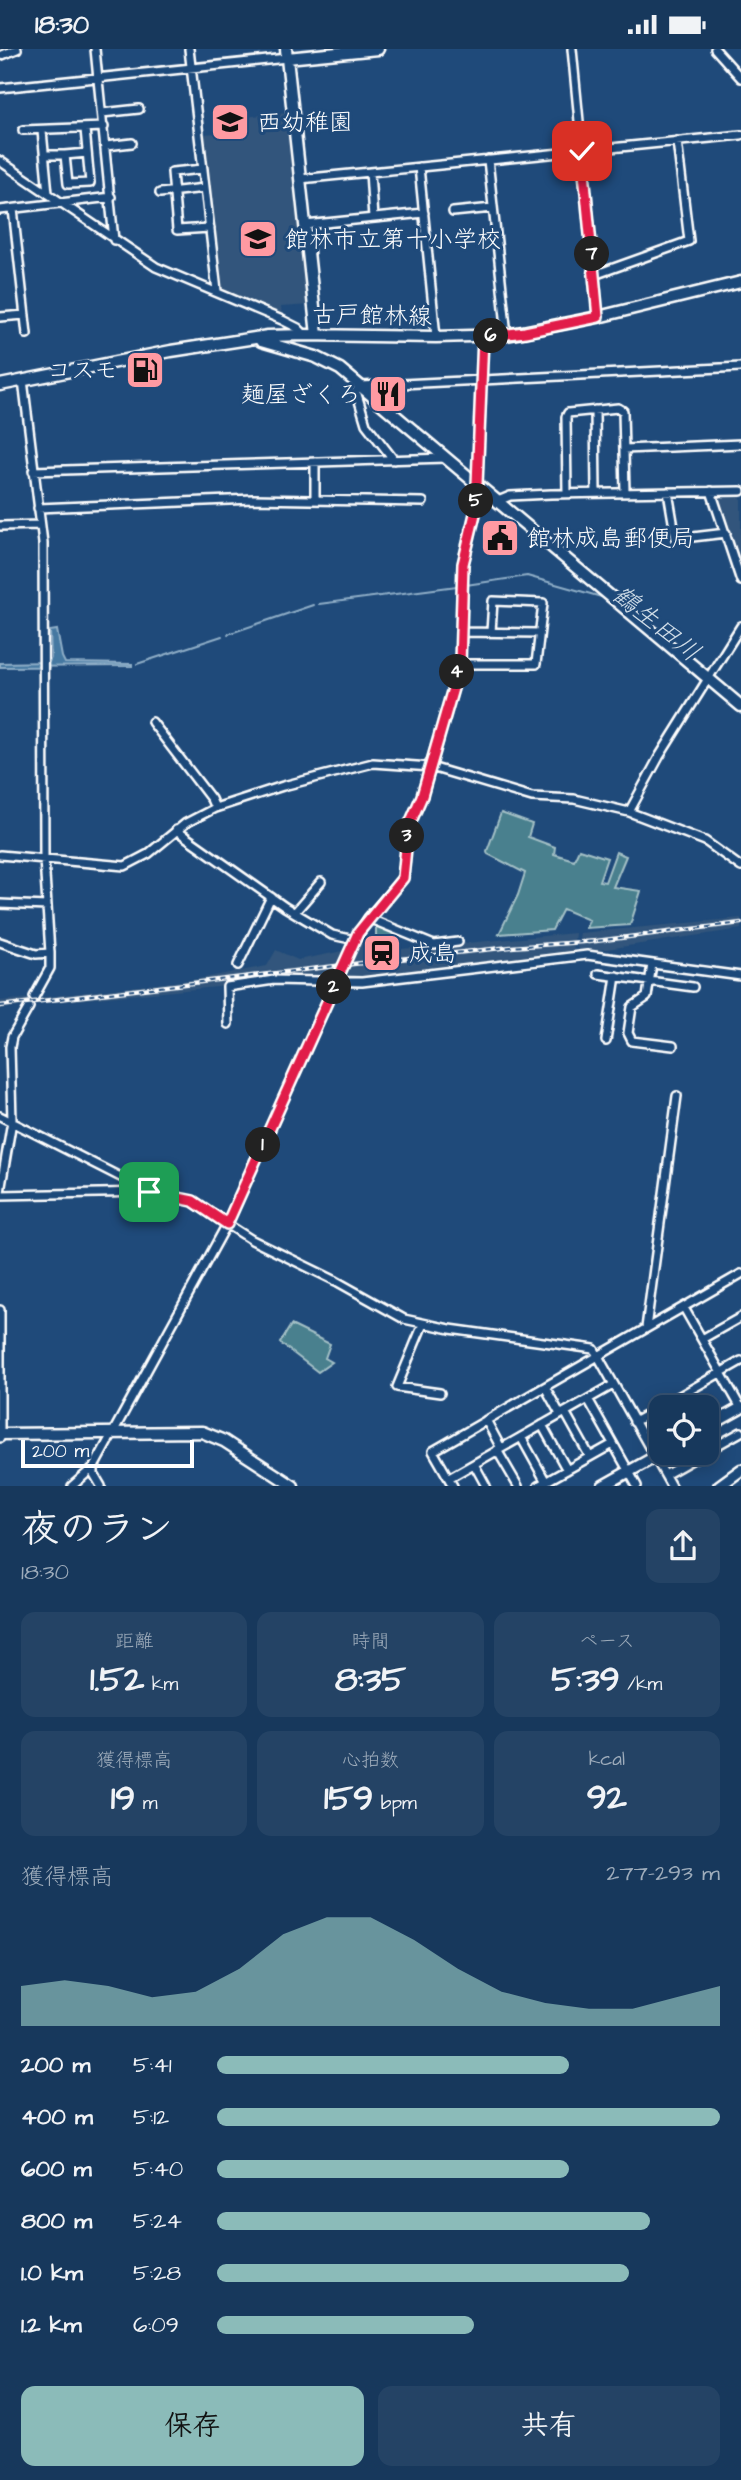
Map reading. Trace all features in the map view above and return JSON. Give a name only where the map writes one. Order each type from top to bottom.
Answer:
[{"type":"street","points":[[0,56],[18,49]]},
{"type":"street","points":[[96,49],[114,240]]},
{"type":"street","points":[[189,49],[217,291]]},
{"type":"street","points":[[0,88],[286,54],[378,49]]},
{"type":"street","points":[[572,49],[598,317]]},
{"type":"street","points":[[715,49],[741,78]]},
{"type":"street","points":[[286,54],[317,335]]},
{"type":"street","points":[[102,113],[139,109]]},
{"type":"street","points":[[23,130],[104,127]]},
{"type":"street","points":[[65,155],[68,184],[90,183],[85,129]]},
{"type":"street","points":[[43,131],[48,193]]},
{"type":"street","points":[[300,179],[741,135]]},
{"type":"street","points":[[594,275],[689,241],[677,141]]},
{"type":"street","points":[[106,146],[132,143]]},
{"type":"street","points":[[45,155],[87,153]]},
{"type":"street","points":[[488,160],[507,335]]},
{"type":"street","points":[[0,161],[156,267],[282,320],[305,335]]},
{"type":"street","points":[[419,167],[436,337]]},
{"type":"street","points":[[203,169],[172,172],[177,230],[210,228]]},
{"type":"street","points":[[370,172],[373,218]]},
{"type":"street","points":[[160,193],[205,188]]},
{"type":"street","points":[[0,210],[111,197]]},
{"type":"street","points":[[453,212],[493,208]]},
{"type":"street","points":[[13,209],[27,334]]},
{"type":"street","points":[[305,225],[424,213]]},
{"type":"street","name":"古戸館林線","points":[[0,384],[171,351],[268,337],[507,335],[740,285]]},
{"type":"street","points":[[0,317],[25,315]]},
{"type":"street","points":[[72,1486],[94,1467],[227,1224],[355,940],[369,918],[403,878],[408,828],[422,796],[460,664],[463,564],[475,514],[483,337]]},
{"type":"street","points":[[257,340],[316,357],[340,369],[741,706]]},
{"type":"street","points":[[394,460],[366,424],[356,391],[361,386],[741,367]]},
{"type":"street","points":[[23,380],[43,543],[44,859],[50,968],[34,997]]},
{"type":"street","points":[[567,493],[566,417],[570,411],[618,408],[623,411],[625,492]]},
{"type":"street","points":[[595,410],[596,493]]},
{"type":"street","points":[[624,449],[741,444]]},
{"type":"street","points":[[33,471],[446,458]]},
{"type":"street","points":[[315,462],[315,500]]},
{"type":"street","points":[[711,491],[741,581]]},
{"type":"street","points":[[498,501],[510,496],[567,493],[741,491]]},
{"type":"street","points":[[668,492],[676,539],[726,533]]},
{"type":"street","points":[[38,508],[253,499],[423,502]]},
{"type":"street","points":[[0,526],[40,525]]},
{"type":"street","points":[[460,664],[536,664],[543,603],[493,601],[491,632]]},
{"type":"street","points":[[629,812],[659,757],[741,627]]},
{"type":"street","points":[[461,632],[539,633]]},
{"type":"street","points":[[152,722],[211,799],[215,809]]},
{"type":"street","points":[[0,855],[125,866],[148,854],[176,830],[215,809],[283,786],[364,764],[430,767],[532,797],[574,799],[629,812],[705,841],[741,867]]},
{"type":"street","points":[[176,830],[271,897],[332,935],[355,940]]},
{"type":"street","points":[[295,912],[321,882]]},
{"type":"street","points":[[238,965],[271,897]]},
{"type":"street","points":[[0,904],[47,907]]},
{"type":"street","points":[[369,918],[434,945],[458,942]]},
{"type":"street","points":[[0,942],[36,954],[50,953]]},
{"type":"street","points":[[228,1024],[227,987],[274,980],[357,982],[407,978],[575,955],[600,956],[741,976]]},
{"type":"street","points":[[652,964],[647,997],[632,1007],[628,1033],[632,1041],[673,1046]]},
{"type":"street","points":[[598,974],[693,988]]},
{"type":"street","points":[[606,1041],[616,976]]},
{"type":"street","points":[[29,1007],[12,1037],[10,1047],[12,1121],[0,1194],[149,1192],[193,1201],[252,1240],[396,1316],[423,1324],[594,1349],[634,1422],[649,1443]]},
{"type":"street","points":[[646,1328],[677,1095]]},
{"type":"street","points":[[0,1116],[149,1192]]},
{"type":"street","points":[[453,1486],[433,1451],[741,1274]]},
{"type":"street","points":[[684,1308],[741,1408],[719,1420]]},
{"type":"street","points":[[0,1310],[0,1435],[202,1432],[224,1441],[293,1486]]},
{"type":"street","points":[[702,1339],[741,1317]]},
{"type":"street","points":[[423,1324],[397,1387],[440,1392]]},
{"type":"street","points":[[634,1422],[741,1361]]},
{"type":"street","points":[[449,1478],[613,1385]]},
{"type":"street","points":[[545,1387],[590,1457]]},
{"type":"street","points":[[588,1399],[637,1486]]},
{"type":"street","points":[[486,1420],[518,1486]]},
{"type":"street","points":[[542,1425],[567,1470]]},
{"type":"street","points":[[719,1444],[741,1431]]},
{"type":"street","points":[[521,1437],[542,1484],[613,1444]]},
{"type":"street","points":[[603,1486],[649,1460]]},
{"type":"street","points":[[474,1464],[486,1486]]},
{"type":"street","points":[[662,1465],[671,1486]]},
{"type":"street","points":[[665,1475],[683,1465]]},
{"type":"street","points":[[94,1467],[94,1474],[101,1486]]},
{"type":"street","points":[[719,1486],[741,1470]]},
{"type":"street","points":[[556,1476],[562,1486]]},
{"type":"shaded area","name":"館林市立第十小学校","points":[[287,112],[310,305],[281,307],[282,317],[219,289],[203,134],[246,131],[245,117]]},
{"type":"shaded area","points":[[716,496],[741,496],[741,570]]},
{"type":"shaded area","points":[[57,630],[65,663],[132,666],[0,667],[0,663],[49,662],[50,631]]},
{"type":"shaded area","points":[[741,918],[741,929],[587,952],[586,949],[578,950],[577,946],[580,933]]},
{"type":"shaded area","points":[[575,933],[573,954],[407,976],[343,980],[341,977],[356,942],[372,947],[400,945],[401,949]]},
{"type":"shaded area","points":[[276,950],[298,960],[348,950],[336,978],[315,979],[314,976],[305,976],[304,979],[32,1004],[37,998],[198,979],[267,966]]},
{"type":"shaded area","points":[[32,998],[27,1006],[0,1009],[0,1001]]},
{"type":"green space","points":[[501,813],[532,824],[528,837],[555,847],[554,854],[574,860],[579,849],[607,858],[599,881],[605,882],[616,852],[626,856],[613,887],[641,891],[630,925],[586,928],[589,920],[563,909],[552,930],[499,934],[518,895],[525,873],[488,854]]},
{"type":"green space","points":[[376,925],[393,932],[392,939],[376,943]]},
{"type":"green space","points":[[291,1325],[330,1344],[325,1358],[332,1362],[318,1372],[280,1343]]},
{"type":"waterway","name":"鶴生田川","points":[[466,585],[527,576],[605,598],[701,681]]},
{"type":"waterway","name":"鶴生田川","points":[[319,604],[457,586]]},
{"type":"waterway","name":"鶴生田川","points":[[228,634],[313,605]]},
{"type":"waterway","name":"鶴生田川","points":[[137,664],[222,636]]},
{"type":"waterway","name":"鶴生田川","points":[[707,686],[741,714]]},
{"type":"railway","points":[[588,942],[741,923]]},
{"type":"railway","points":[[0,1006],[344,965],[511,947],[597,941]]},
{"type":"place","name":"西幼稚園","points":[[230,122]]},
{"type":"place","name":"館林市立第十小学校","points":[[258,239]]},
{"type":"place","name":"コスモ","points":[[145,370]]},
{"type":"place","name":"麺屋ざくろ","points":[[388,394]]},
{"type":"place","name":"館林成島郵便局","points":[[500,538]]},
{"type":"place","name":"成島","points":[[382,953]]},
{"type":"route","points":[[149,1192],[193,1201],[227,1224],[358,933],[403,878],[408,828],[422,796],[460,664],[463,564],[475,514],[483,337],[525,332],[598,317],[582,151]]}]
